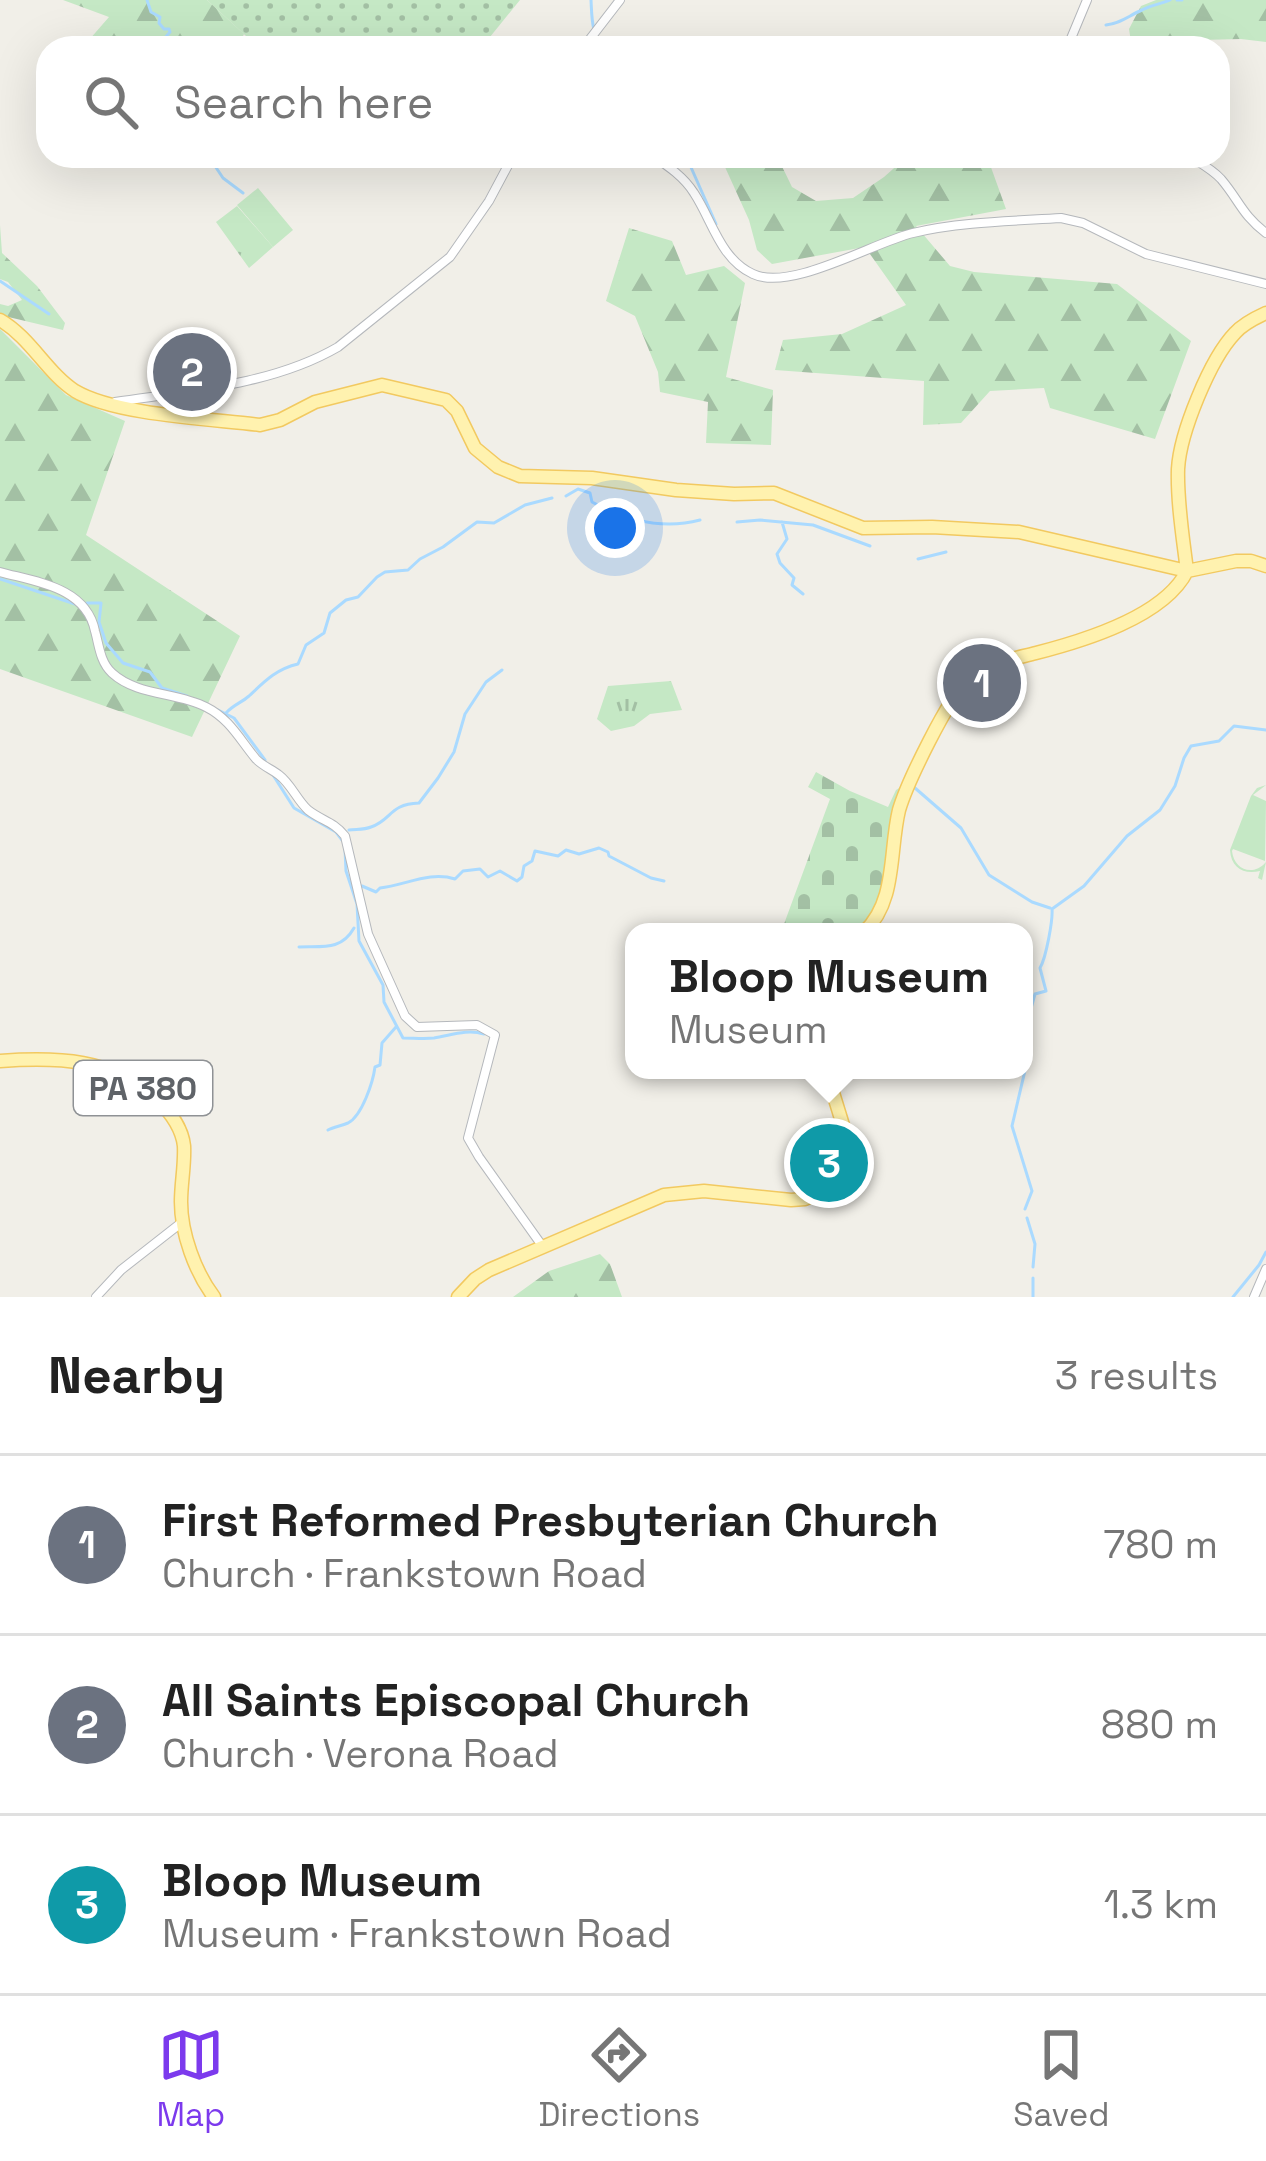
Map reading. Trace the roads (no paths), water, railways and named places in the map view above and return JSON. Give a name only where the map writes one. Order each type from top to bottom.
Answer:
[{"type":"main road","points":[[872,923],[885,900],[905,791],[962,686],[989,667],[1075,642],[1152,608],[1178,586],[1187,571],[1178,472],[1183,438],[1198,396],[1232,336],[1266,313]]},
{"type":"main road","points":[[0,320],[21,334],[70,387],[107,404],[260,425],[315,402],[382,385],[446,400],[476,448],[498,467],[520,476],[592,478],[734,494],[774,493],[863,528],[1019,532],[1187,571],[1236,562],[1265,564]]},
{"type":"main road","name":"PA 380","points":[[0,1061],[91,1063],[129,1078],[155,1097],[182,1136],[182,1222],[214,1297]]},
{"type":"main road","points":[[458,1297],[481,1274],[671,1194],[704,1191],[791,1200],[821,1192],[839,1175],[847,1148],[828,1079]]},
{"type":"street","points":[[592,36],[620,0]]},
{"type":"street","points":[[1071,36],[1087,0]]},
{"type":"street","points":[[107,404],[257,377],[325,354],[449,257],[507,168]]},
{"type":"street","points":[[668,168],[686,182],[718,242],[746,270],[766,278],[851,258],[914,232],[1065,218],[1146,254],[1266,284]]},
{"type":"street","points":[[1207,168],[1266,233]]},
{"type":"street","points":[[0,572],[80,600],[94,623],[100,654],[110,672],[134,686],[208,707],[232,726],[260,763],[281,776],[308,809],[335,824],[345,836],[368,934],[405,1016],[417,1027],[477,1025],[495,1035],[468,1138],[543,1246]]},
{"type":"street","points":[[96,1297],[121,1270],[182,1222]]},
{"type":"street","points":[[1254,1297],[1266,1269]]},
{"type":"waterway","points":[[147,0],[151,12],[160,17],[159,23],[169,29],[167,36]]},
{"type":"waterway","points":[[591,0],[597,36]]},
{"type":"waterway","points":[[1106,25],[1170,0]]},
{"type":"waterway","points":[[1177,0],[1182,0]]},
{"type":"waterway","points":[[216,168],[243,193]]},
{"type":"waterway","points":[[691,168],[716,224]]},
{"type":"waterway","points":[[0,281],[49,314]]},
{"type":"waterway","points":[[566,496],[578,489],[590,493],[592,502],[644,522],[700,520]]},
{"type":"waterway","points":[[226,713],[271,677],[298,664],[306,645],[324,633],[330,613],[358,597],[377,577],[408,570],[477,522],[494,523],[525,505],[552,498]]},
{"type":"waterway","points":[[737,522],[813,525],[870,546]]},
{"type":"waterway","points":[[782,522],[787,539],[777,554],[794,578],[792,585],[803,594]]},
{"type":"waterway","points":[[918,559],[946,552]]},
{"type":"waterway","points":[[0,579],[75,604]]},
{"type":"waterway","points":[[87,603],[101,603],[99,622],[106,643],[123,663],[150,672],[162,688],[187,696]]},
{"type":"waterway","points":[[349,830],[371,827],[396,809],[419,803],[454,752],[465,714],[486,682],[502,670]]},
{"type":"waterway","points":[[218,710],[234,718],[265,760]]},
{"type":"waterway","points":[[1052,909],[1084,886],[1127,836],[1160,810],[1191,746],[1219,741],[1234,726],[1266,730]]},
{"type":"waterway","points":[[273,775],[294,808],[342,840]]},
{"type":"waterway","points":[[915,788],[961,828],[989,875],[1050,908]]},
{"type":"waterway","points":[[362,886],[376,892],[427,878],[455,879],[463,871],[480,869],[488,877],[500,871],[517,881],[535,851],[558,856],[566,850],[579,854],[599,848],[664,881]]},
{"type":"waterway","points":[[345,849],[359,941],[383,985],[384,1002],[403,1038],[484,1034]]},
{"type":"waterway","points":[[1033,1001],[1035,994],[1046,991],[1040,968],[1052,909]]},
{"type":"waterway","points":[[299,947],[337,944],[354,928]]},
{"type":"waterway","points":[[328,1130],[348,1123],[358,1113],[375,1067],[380,1065],[382,1043],[396,1027]]},
{"type":"waterway","points":[[1023,1079],[1012,1126],[1032,1191],[1025,1209]]},
{"type":"waterway","points":[[1027,1218],[1035,1244],[1033,1267]]},
{"type":"waterway","points":[[1233,1297],[1266,1252]]},
{"type":"waterway","points":[[1033,1278],[1033,1297]]},
{"type":"place","name":"All Saints Episcopal Church","points":[[192,372]]},
{"type":"place","name":"First Reformed Presbyterian Church","points":[[982,683]]},
{"type":"place","name":"Bloop Museum","points":[[829,1163]]}]
